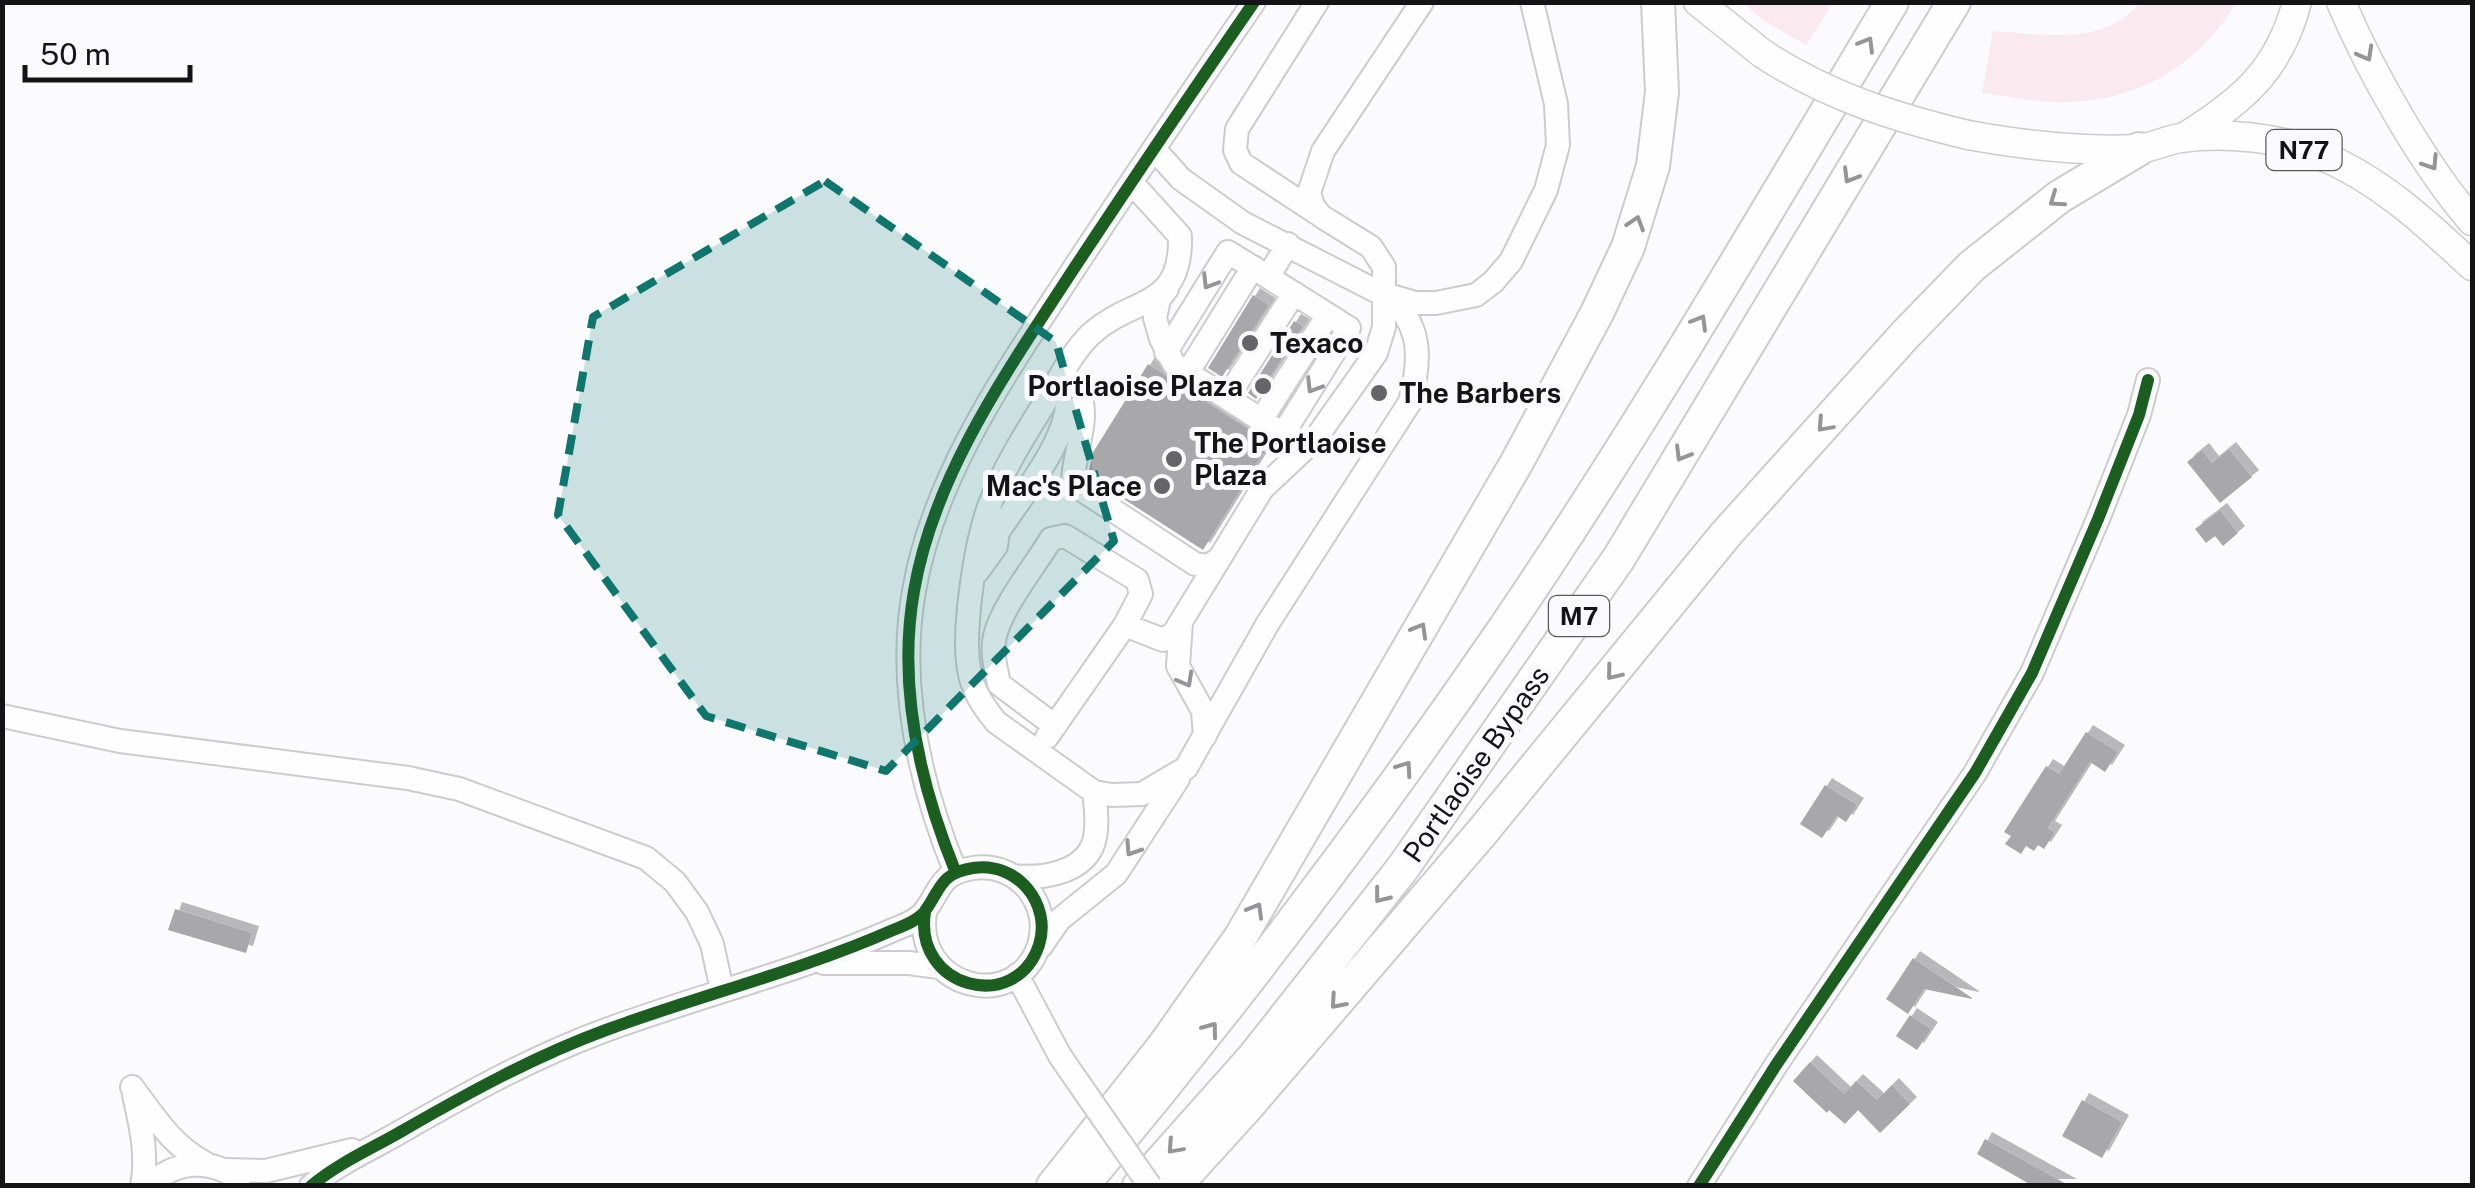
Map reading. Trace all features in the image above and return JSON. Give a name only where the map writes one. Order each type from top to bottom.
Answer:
[{"type":"highway","points":[[1053,1186],[1162,1047],[1240,938],[1517,462],[1597,313],[1628,248],[1653,166],[1662,92],[1658,2]]},
{"type":"highway","name":"Portlaoise Bypass","points":[[1082,1186],[1186,1062],[1340,859],[1503,631],[1674,365],[1892,2]]},
{"type":"highway","name":"Portlaoise Bypass","points":[[1139,1186],[1253,1058],[1402,868],[1619,558],[1954,2]]},
{"type":"highway","points":[[1175,1186],[1246,1109],[1484,831],[1726,534],[1904,335],[1972,266],[2059,196],[2139,149]]},
{"type":"main road","name":"N77","points":[[1698,2],[1763,54],[1806,82],[1911,121],[1968,136],[2028,145],[2139,149],[2182,138],[2248,138],[2315,152],[2411,208],[2472,266]]},
{"type":"main road","name":"N77","points":[[2182,138],[2230,109],[2264,73],[2290,28],[2297,2]]},
{"type":"main road","points":[[2341,2],[2393,104],[2472,221]]},
{"type":"street","points":[[956,873],[928,801],[916,735],[909,647],[914,590],[932,527],[962,452],[1034,329],[1254,2]]},
{"type":"street","points":[[1125,625],[1163,640],[1174,633],[1262,490],[1316,438],[1376,353],[1384,327],[1386,294],[1384,266],[1372,247],[1241,163],[1234,140],[1237,129],[1318,2]]},
{"type":"street","points":[[1321,216],[1309,193],[1322,151],[1422,2]]},
{"type":"street","points":[[1155,150],[1181,179],[1243,223],[1386,294],[1414,303],[1476,295],[1494,282],[1530,224],[1546,190],[1558,146],[1556,104],[1532,2]]},
{"type":"street","points":[[1132,183],[1180,236],[1174,280],[1159,299],[1156,318],[1166,352],[1174,364],[1261,420],[1328,315],[1228,252],[1166,352]]},
{"type":"street","points":[[1188,372],[1260,272],[1288,244]]},
{"type":"street","points":[[1174,280],[1156,296],[1092,334],[1062,374],[1009,462],[989,506],[974,578],[968,666],[974,690],[996,722],[1094,792],[1112,796],[1142,794],[1186,768]]},
{"type":"street","points":[[1227,398],[1294,294]]},
{"type":"street","points":[[1094,792],[1096,830],[1092,849],[1069,868],[1036,879],[987,867],[956,873],[935,890],[925,912],[926,947],[939,967],[958,981],[981,986],[994,985],[1017,974],[1060,920],[1116,874],[1186,768],[1268,623],[1410,402],[1418,369],[1411,320],[1386,294]]},
{"type":"street","points":[[1062,374],[1079,393],[1082,412],[1072,465],[1073,484],[1195,564],[1208,566],[1219,559]]},
{"type":"street","points":[[1699,1186],[1975,772],[2032,673],[2140,415],[2148,380]]},
{"type":"street","points":[[1037,749],[1055,726],[1125,625],[1141,594],[1137,580],[1065,536],[1052,539],[994,638],[999,684],[1055,726]]},
{"type":"street","points":[[971,613],[1000,622]]},
{"type":"street","points":[[1181,622],[1178,666],[1202,711],[1205,736]]},
{"type":"street","points":[[2,716],[120,740],[459,789],[646,858],[675,882],[696,912],[712,944],[722,990]]},
{"type":"street","points":[[1014,876],[1033,894],[1039,907],[1042,932],[1034,956]]},
{"type":"street","points":[[311,1186],[488,1081],[602,1032],[815,963],[904,926],[925,912]]},
{"type":"street","points":[[815,963],[909,963],[939,967]]},
{"type":"street","points":[[1017,974],[1060,1056],[1150,1186]]},
{"type":"street","points":[[145,1186],[143,1133],[132,1088],[185,1153],[246,1186]]},
{"type":"street","points":[[145,1186],[167,1170],[187,1164],[266,1171],[311,1163],[384,1141]]},
{"type":"highlighted area","points":[[825,181],[1056,342],[1114,541],[886,771],[706,716],[558,515],[593,317]]},
{"type":"shaded area","points":[[2140,2],[2236,3],[2221,25],[2184,62],[2139,88],[2088,101],[2060,102],[1982,93],[1993,31],[2052,35],[2091,32],[2126,16]]},
{"type":"shaded area","points":[[1743,3],[1833,3],[1806,45],[1763,20]]},
{"type":"building","points":[[1253,295],[1269,305],[1222,377],[1208,368]]},
{"type":"building","points":[[1294,321],[1303,326],[1256,399],[1248,393]]},
{"type":"building","name":"The Portlaoise Plaza","points":[[1148,364],[1270,443],[1203,550],[1088,476],[1092,454]]},
{"type":"building","points":[[2229,449],[2252,477],[2220,503],[2187,462],[2202,450],[2212,463]]},
{"type":"building","points":[[2220,510],[2238,533],[2223,546],[2215,536],[2206,543],[2195,529]]},
{"type":"building","points":[[2086,732],[2118,752],[2105,772],[2090,762],[2048,828],[2055,832],[2044,849],[2038,845],[2034,851],[2026,846],[2021,854],[2005,844],[2011,836],[2004,832],[2046,766],[2059,774]]},
{"type":"building","points":[[1825,785],[1857,805],[1846,822],[1837,816],[1822,838],[1800,824]]},
{"type":"building","points":[[175,909],[252,933],[246,953],[168,930]]},
{"type":"building","points":[[1913,958],[1972,999],[1924,989],[1908,1014],[1886,999]]},
{"type":"building","points":[[1910,1015],[1931,1029],[1917,1050],[1896,1036]]},
{"type":"building","points":[[1810,1062],[1844,1094],[1856,1081],[1877,1100],[1892,1085],[1910,1104],[1880,1133],[1858,1110],[1845,1124],[1793,1081]]},
{"type":"building","points":[[2082,1100],[2122,1122],[2102,1158],[2062,1136]]},
{"type":"building","points":[[1985,1139],[2070,1186],[2033,1186],[1977,1154]]},
{"type":"cycle path","points":[[956,873],[922,770],[908,663],[914,591],[938,506],[999,385],[1254,2]]},
{"type":"cycle path","points":[[1699,1186],[1776,1065],[1975,773],[2032,673],[2098,519],[2139,415],[2148,380]]},
{"type":"cycle path","points":[[311,1186],[344,1163],[553,1051],[906,925],[922,914],[948,878],[962,870],[989,868],[1017,878],[1027,888],[1040,915],[1039,945],[1027,967],[1010,980],[990,985],[969,983],[950,974],[935,959],[926,938],[925,912]]},
{"type":"place","name":"Texaco","points":[[1250,343]]},
{"type":"place","name":"Portlaoise Plaza","points":[[1263,386]]},
{"type":"place","name":"The Barbers","points":[[1379,393]]},
{"type":"place","name":"The Portlaoise Plaza","points":[[1174,459]]},
{"type":"place","name":"Mac's Place","points":[[1162,486]]}]
